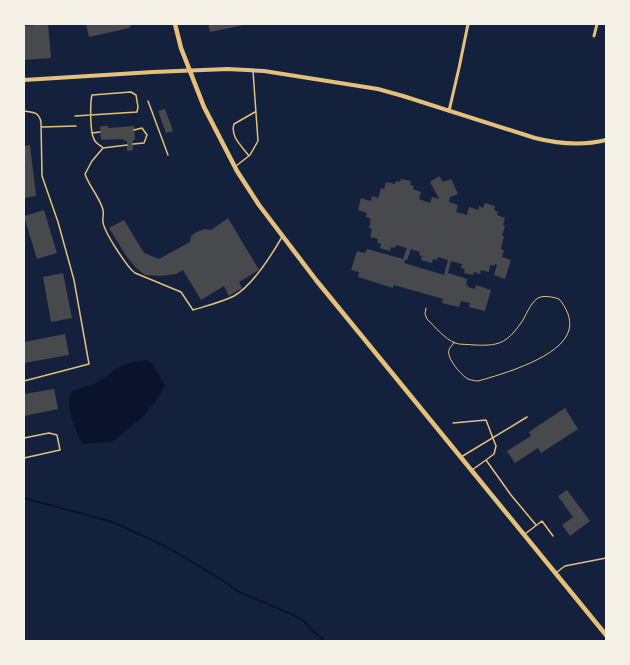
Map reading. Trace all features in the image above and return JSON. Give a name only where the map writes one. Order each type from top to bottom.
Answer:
[{"type":"main road","points":[[175,24],[182,48],[204,107],[235,168],[259,205],[282,237],[606,635]]},
{"type":"street","points":[[449,111],[468,24]]},
{"type":"street","points":[[594,36],[597,24]]},
{"type":"street","points":[[24,80],[190,70],[228,69],[253,71],[291,75],[378,89],[554,143],[587,144],[606,140]]},
{"type":"lane","points":[[235,168],[249,156],[258,141],[253,71]]},
{"type":"lane","points":[[75,116],[92,115],[137,112],[138,107],[136,95],[131,92],[92,95],[91,101],[92,115],[92,133],[94,140],[103,148]]},
{"type":"lane","points":[[148,101],[168,155]]},
{"type":"lane","points":[[24,112],[33,112],[38,114],[40,117],[42,127],[42,176],[58,222],[74,280],[89,364],[24,381]]},
{"type":"lane","points":[[249,156],[235,137],[232,128],[234,124],[255,112]]},
{"type":"lane","points":[[42,127],[76,126]]},
{"type":"lane","points":[[133,144],[144,143],[147,134],[142,128],[134,130]]},
{"type":"lane","points":[[92,133],[100,132]]},
{"type":"lane","points":[[127,145],[103,148],[92,161],[85,174],[103,207],[103,221],[105,229],[129,269],[135,273],[182,292],[193,310],[233,296],[246,288],[262,269],[282,237]]},
{"type":"lane","points":[[461,457],[527,417]]},
{"type":"lane","points":[[453,423],[486,420],[496,446],[494,454],[472,470]]},
{"type":"lane","points":[[24,438],[49,433],[57,435],[60,450],[24,458]]},
{"type":"lane","points":[[486,460],[511,495],[536,526]]},
{"type":"lane","points":[[524,534],[542,521],[553,536]]},
{"type":"lane","points":[[556,573],[565,566],[606,558]]},
{"type":"path","points":[[426,308],[425,314],[427,319],[454,342],[488,346],[501,343],[511,335],[521,323],[532,303],[539,298],[549,296],[560,299],[565,306],[569,318],[570,329],[566,339],[553,351],[536,361],[478,381],[469,380],[461,374],[453,364],[448,354],[454,342]]},
{"type":"water","points":[[146,360],[152,363],[165,386],[155,402],[143,417],[112,442],[82,444],[70,411],[69,404],[72,391],[97,383],[116,369],[128,363]]},
{"type":"building","points":[[48,24],[51,58],[24,60],[24,26]]},
{"type":"building","points":[[86,24],[132,24],[129,28],[89,37]]},
{"type":"building","points":[[208,24],[244,24],[244,25],[210,32]]},
{"type":"building","points":[[165,109],[173,131],[166,133],[158,111]]},
{"type":"building","points":[[108,126],[108,128],[134,126],[135,140],[133,140],[133,150],[127,151],[127,141],[124,141],[124,139],[101,140],[100,127]]},
{"type":"building","points":[[30,145],[36,196],[24,198],[24,146]]},
{"type":"building","points":[[439,176],[443,182],[451,179],[458,194],[450,197],[449,202],[458,205],[456,212],[467,215],[469,207],[478,210],[479,206],[483,208],[485,203],[495,206],[494,210],[498,212],[497,215],[505,218],[503,225],[505,226],[502,236],[504,236],[501,249],[504,250],[502,257],[511,260],[505,279],[494,275],[497,265],[495,264],[494,266],[490,265],[489,272],[481,270],[480,274],[474,272],[473,275],[464,273],[465,269],[461,268],[462,264],[451,261],[448,273],[467,279],[466,285],[468,287],[475,289],[476,285],[491,290],[485,311],[469,307],[470,303],[461,301],[459,307],[442,303],[443,299],[394,285],[393,288],[358,277],[359,272],[351,270],[357,251],[365,253],[367,249],[403,259],[407,248],[396,245],[395,248],[391,247],[390,251],[380,248],[381,244],[377,242],[378,239],[370,237],[372,229],[369,228],[371,219],[366,217],[367,213],[358,210],[361,198],[371,201],[372,196],[378,198],[381,188],[384,189],[386,182],[395,184],[396,181],[400,182],[401,179],[411,181],[410,185],[414,186],[413,189],[421,192],[419,199],[430,203],[432,197],[439,199],[430,182]],"holes":[[[411,249],[420,252],[419,255],[422,256],[421,260],[432,263],[433,259],[437,260],[438,257],[448,260],[444,275],[404,263],[405,260],[407,260]]]},
{"type":"building","points":[[44,210],[57,253],[37,259],[24,216]]},
{"type":"building","points":[[228,218],[259,270],[239,282],[242,288],[229,296],[224,286],[201,300],[183,270],[176,274],[160,276],[145,275],[136,268],[127,257],[109,228],[124,220],[144,253],[159,259],[190,242],[191,236],[197,232],[204,229],[211,230]]},
{"type":"building","points":[[63,273],[72,318],[51,322],[43,277]]},
{"type":"building","points":[[65,334],[69,355],[24,363],[24,342]]},
{"type":"building","points":[[54,389],[58,409],[24,416],[24,394]]},
{"type":"building","points":[[565,408],[578,429],[541,453],[538,448],[515,463],[507,451],[531,436],[529,432]]},
{"type":"building","points":[[567,490],[590,521],[570,536],[562,525],[573,517],[558,496]]},
{"type":"waterway","points":[[24,498],[113,522],[169,548],[239,592],[294,615],[305,622],[325,641]]}]
